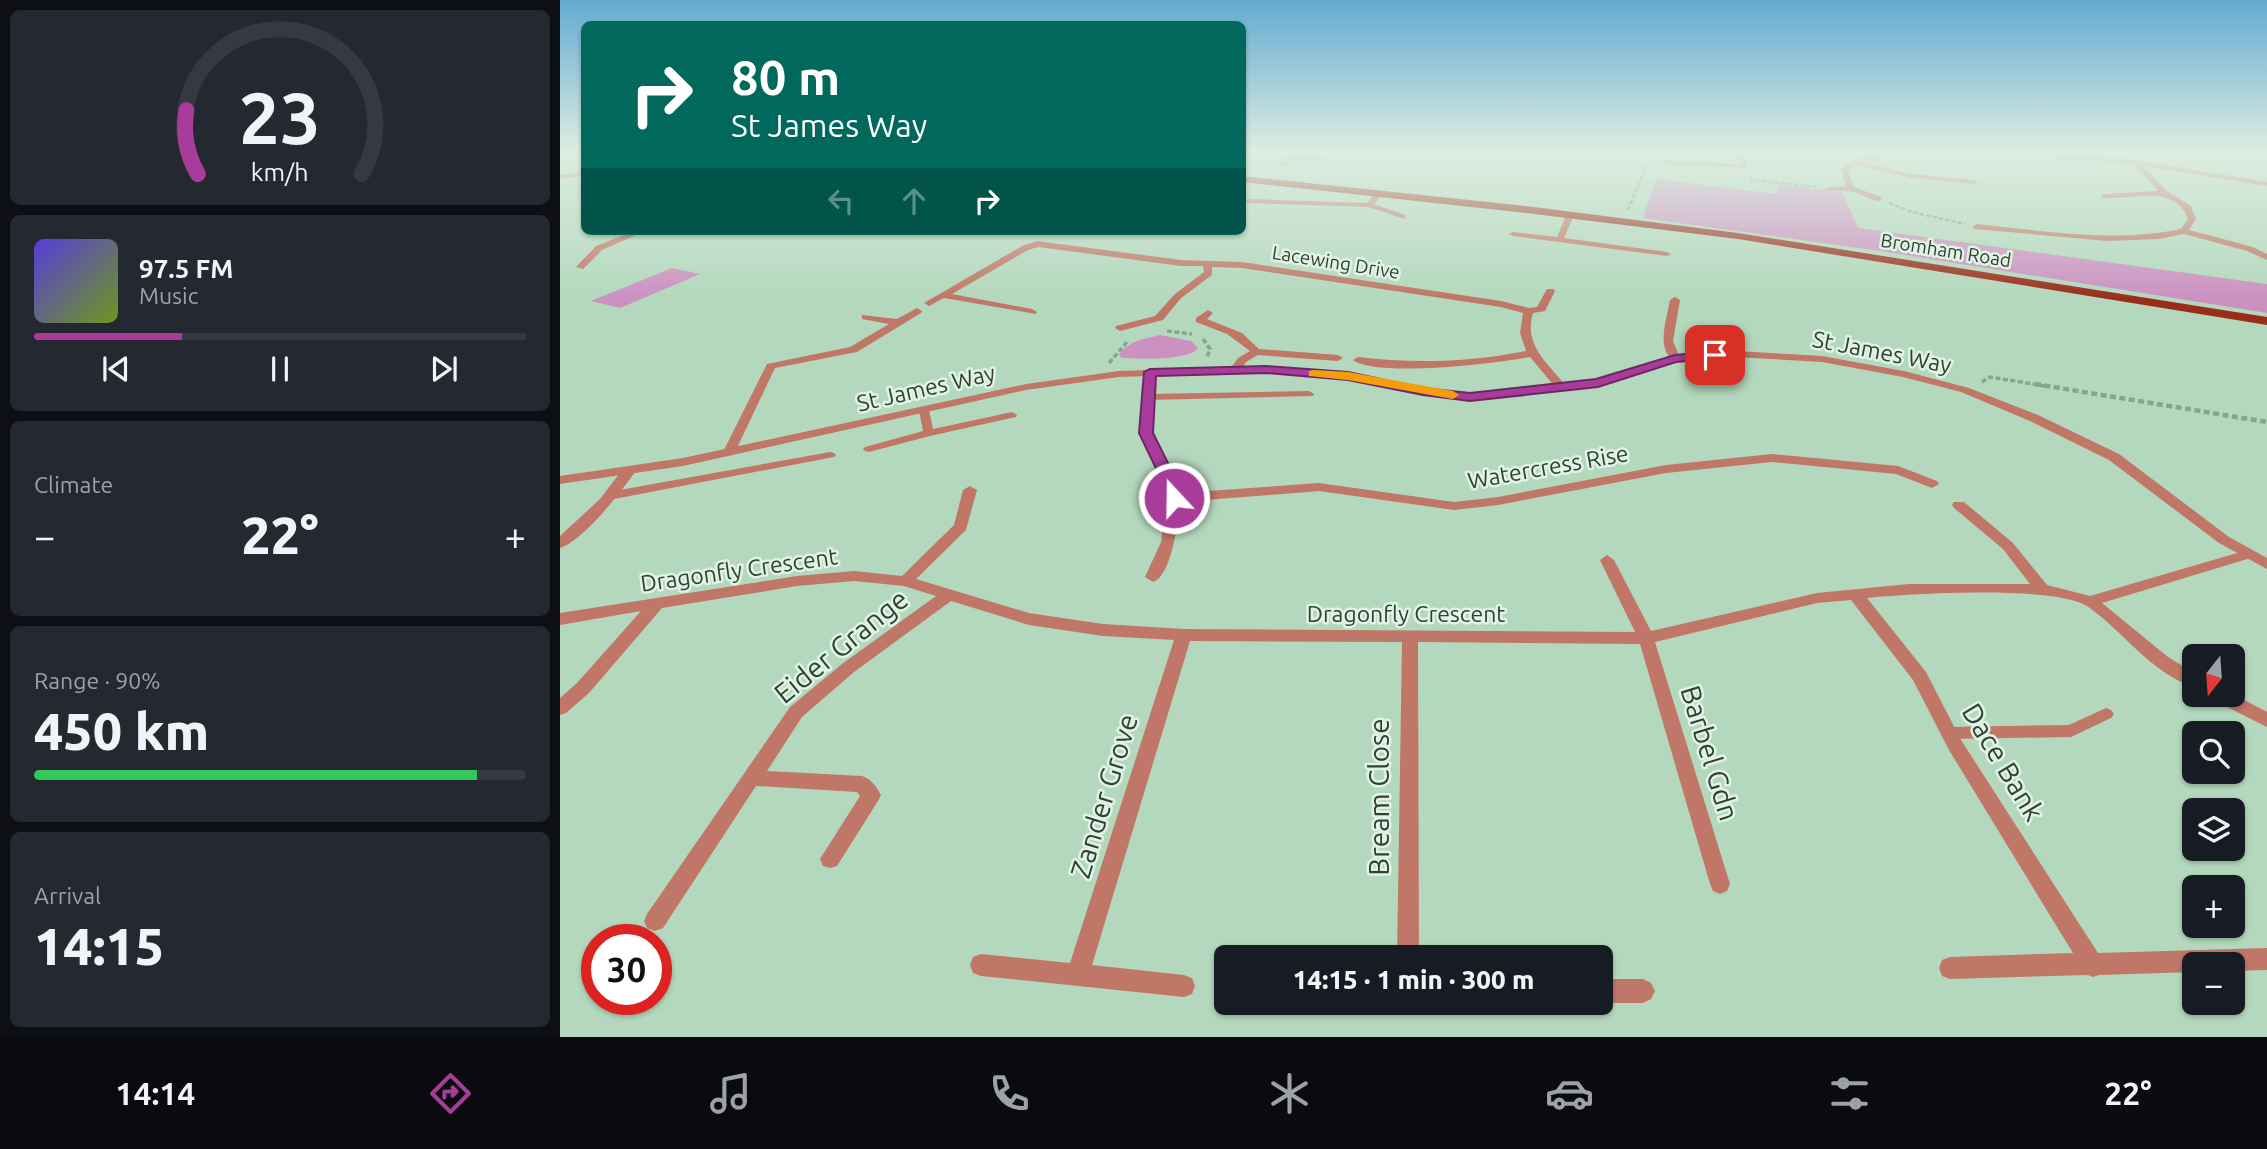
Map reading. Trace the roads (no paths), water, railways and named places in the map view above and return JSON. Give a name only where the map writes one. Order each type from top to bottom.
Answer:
[{"type":"main road","name":"Bromham Road","points":[[1444,200],[1895,259],[2267,321]]},
{"type":"street","points":[[1368,205],[1373,200]]},
{"type":"street","points":[[2176,200],[2188,208],[2192,219],[2184,231]]},
{"type":"street","points":[[1248,201],[1368,205],[1402,217]]},
{"type":"street","points":[[1977,227],[2088,237],[2159,237],[2184,231],[2250,249],[2267,257]]},
{"type":"street","name":"Lacewing Drive","points":[[929,303],[1025,248],[1037,244],[1207,265],[1242,265],[1501,304],[1529,311]]},
{"type":"street","points":[[1120,328],[1159,318],[1178,296],[1209,273],[1207,265]]},
{"type":"street","points":[[1550,290],[1541,309],[1529,311],[1525,319],[1525,342],[1560,386]]},
{"type":"street","points":[[943,295],[1032,312]]},
{"type":"street","points":[[1675,300],[1668,341],[1675,358]]},
{"type":"street","points":[[729,452],[771,366],[853,350],[917,311]]},
{"type":"street","points":[[1209,313],[1200,320],[1236,334],[1249,343],[1255,352]]},
{"type":"street","points":[[866,317],[898,323]]},
{"type":"street","points":[[1236,369],[1242,360],[1255,352],[1338,358]]},
{"type":"street","points":[[1358,360],[1404,365],[1473,364],[1534,354]]},
{"type":"street","name":"St James Way","points":[[560,480],[628,472],[729,452],[1026,387],[1150,372],[1236,369],[1348,376],[1470,397],[1598,383],[1675,358],[1735,354],[1822,359],[1904,374],[1965,390],[2034,418],[2114,457],[2224,540],[2267,564]]},
{"type":"street","points":[[1150,372],[1146,433],[1171,483],[1174,498],[1168,542],[1153,577]]},
{"type":"street","name":"Watercress Rise","points":[[1174,498],[1319,487],[1454,506],[1498,501],[1666,469],[1772,458],[1898,470],[1932,484]]},
{"type":"street","points":[[560,543],[590,520],[614,495],[628,472]]},
{"type":"street","points":[[905,582],[961,527],[970,490]]},
{"type":"street","points":[[1959,505],[2007,546],[2042,589]]},
{"type":"street","points":[[2090,601],[2249,554]]},
{"type":"street","name":"Barbel Gdn","points":[[1607,560],[1646,638],[1720,884]]},
{"type":"street","name":"Dragonfly Crescent","points":[[560,619],[797,582],[854,576],[905,582],[1029,619],[1103,630],[1184,635],[1646,638],[1817,598],[1909,589],[2042,589],[2090,601]]},
{"type":"street","name":"Dace Bank","points":[[1855,594],[1920,676],[1949,733],[2094,966]]},
{"type":"street","name":"Eider Grange","points":[[655,921],[796,712],[848,668],[947,596]]},
{"type":"street","points":[[2090,601],[2162,661],[2182,674]]},
{"type":"street","points":[[560,708],[583,688],[657,604]]},
{"type":"street","name":"Zander Grove","points":[[1078,974],[1184,635]]},
{"type":"street","name":"Bream Close","points":[[1408,945],[1410,638]]},
{"type":"street","points":[[2242,707],[2267,720]]},
{"type":"street","points":[[750,778],[862,784],[872,795],[830,859]]},
{"type":"street","points":[[1950,968],[2267,959]]},
{"type":"street","points":[[981,965],[1184,986]]},
{"type":"street","points":[[1613,991],[1643,991]]},
{"type":"lane","points":[[1560,240],[1570,215]]},
{"type":"lane","points":[[1513,234],[1667,254]]},
{"type":"lane","points":[[580,267],[599,248],[631,235]]},
{"type":"lane","points":[[1149,397],[1309,394]]},
{"type":"lane","points":[[924,410],[929,433]]},
{"type":"lane","points":[[869,449],[1012,415]]},
{"type":"lane","points":[[614,495],[830,455]]},
{"type":"lane","points":[[1949,733],[2071,731],[2106,714]]}]
